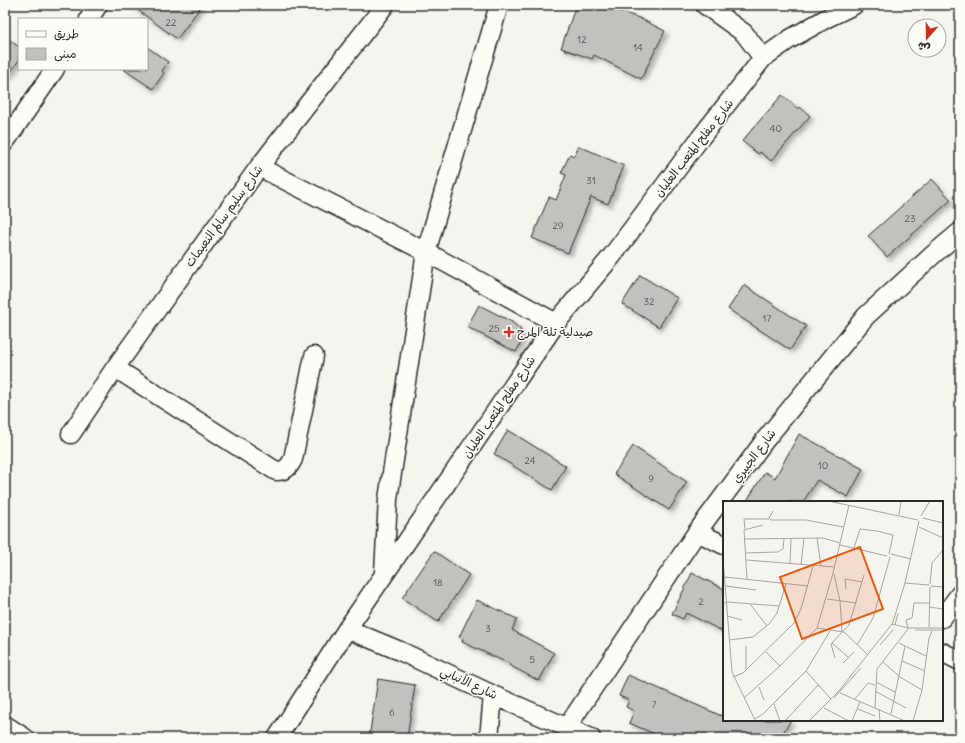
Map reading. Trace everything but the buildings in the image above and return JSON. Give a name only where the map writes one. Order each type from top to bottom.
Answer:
[{"type":"street","points":[[90,18],[98,5]]},
{"type":"street","name":"شارع سليم سالم النعيمات","points":[[71,434],[115,368],[259,167],[385,5]]},
{"type":"street","points":[[384,573],[388,499],[426,252],[499,5]]},
{"type":"street","points":[[705,5],[744,33],[764,58]]},
{"type":"street","name":"شارع مفلح المتعب العليان","points":[[276,738],[384,573],[556,323],[612,256],[701,137],[764,58],[790,39],[854,5]]},
{"type":"street","points":[[5,142],[54,70]]},
{"type":"street","points":[[259,167],[426,252],[556,323]]},
{"type":"street","name":"شارع الجبيري","points":[[567,726],[698,532],[765,440],[866,316],[934,253],[960,232]]},
{"type":"street","points":[[115,368],[276,471],[284,471],[293,459],[314,356]]},
{"type":"street","points":[[698,532],[723,544]]},
{"type":"street","points":[[943,617],[960,594]]},
{"type":"street","name":"شارع الأنبابي","points":[[347,629],[400,651],[493,695],[567,726],[591,738]]},
{"type":"street","points":[[943,652],[960,661]]},
{"type":"street","points":[[489,738],[493,695]]},
{"type":"street","points":[[5,725],[25,738]]},
{"type":"place","name":"صيدلية تلة المرج","points":[[509,332]]}]
